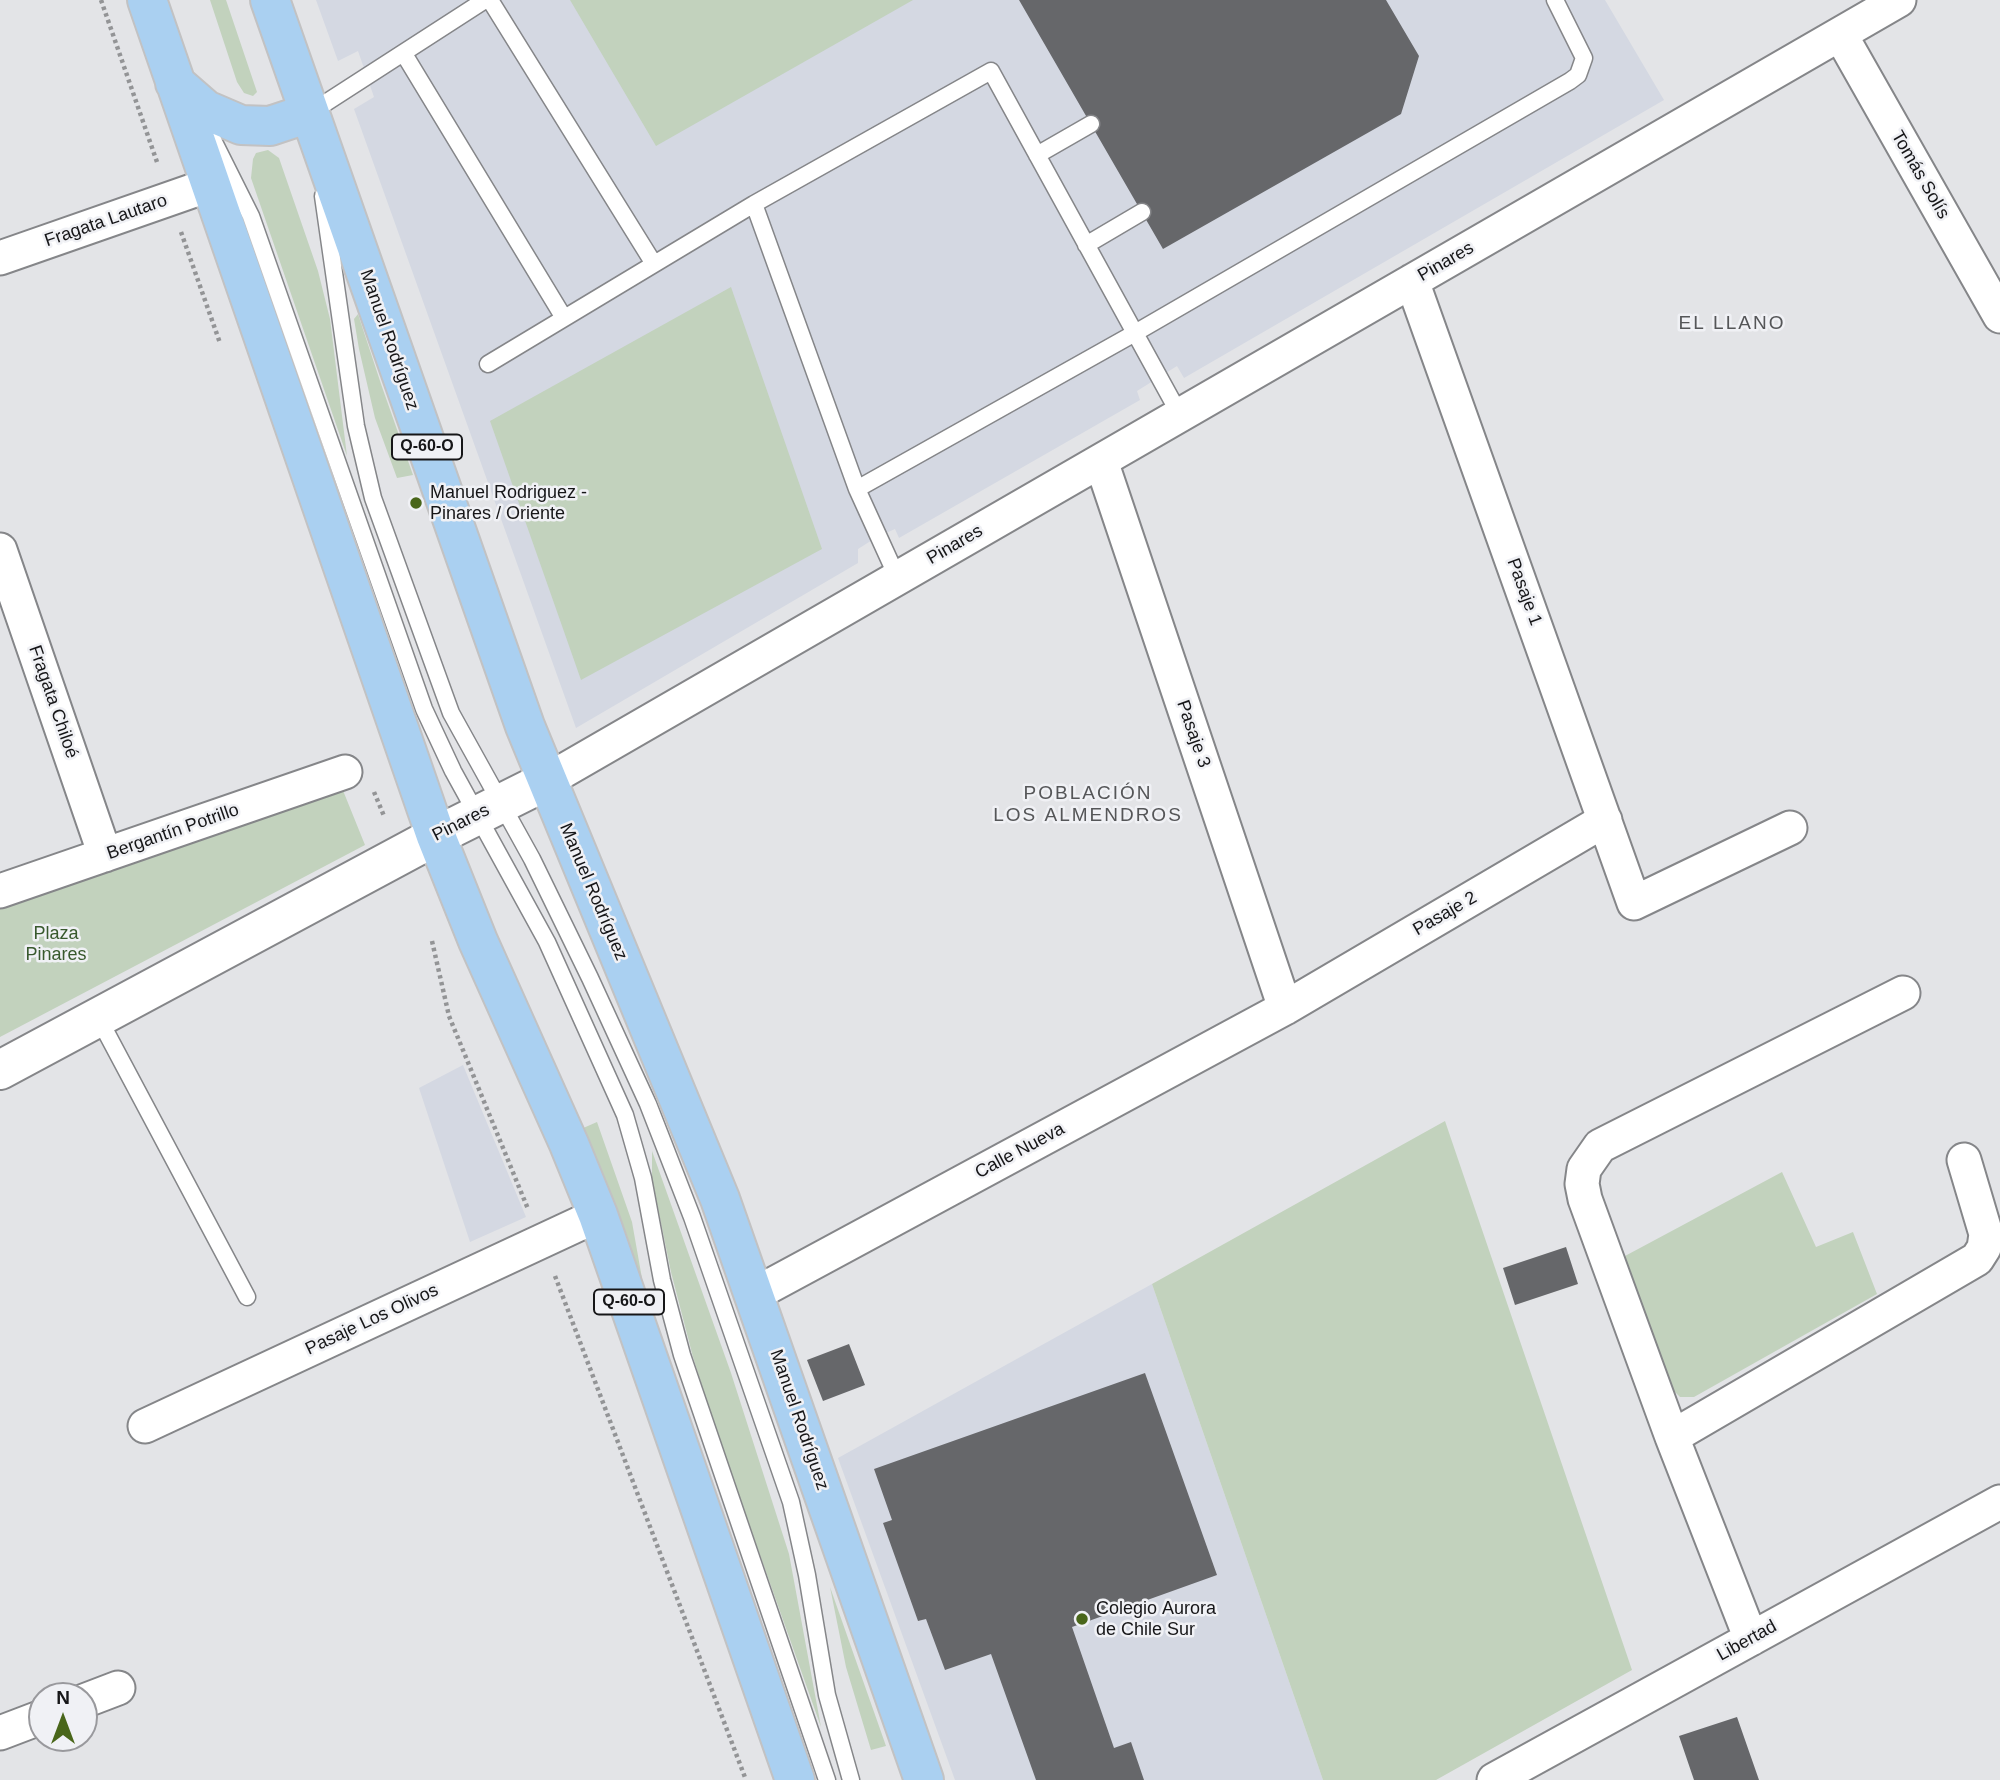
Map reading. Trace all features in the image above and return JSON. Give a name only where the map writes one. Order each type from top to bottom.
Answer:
[{"type":"main road","name":"Q-60-O","points":[[147,0],[436,836],[478,941],[598,1215],[794,1780]]},
{"type":"main road","name":"Manuel Rodríguez","points":[[270,0],[546,780],[687,1115],[755,1294],[924,1780]]},
{"type":"main road","points":[[175,83],[206,110],[241,125],[270,126],[309,113]]},
{"type":"street","name":"Pinares","points":[[0,1070],[436,836],[546,780],[1899,0]]},
{"type":"street","name":"Tomás Solís","points":[[1840,34],[2000,316]]},
{"type":"street","name":"Fragata Lautaro","points":[[0,258],[212,184]]},
{"type":"street","name":"Pasaje 1","points":[[1412,281],[1634,903],[1790,828]]},
{"type":"street","name":"Pasaje 3","points":[[1101,461],[1286,1008]]},
{"type":"street","name":"Fragata Chiloé","points":[[0,550],[105,855]]},
{"type":"street","name":"Bergantín Potrillo","points":[[0,891],[345,772]]},
{"type":"street","name":"Pasaje 2","points":[[1286,1008],[1605,820]]},
{"type":"street","points":[[1751,1639],[1672,1437],[1585,1199],[1582,1184],[1590,1156],[1600,1146],[1903,993]]},
{"type":"street","name":"Calle Nueva","points":[[755,1294],[1286,1008]]},
{"type":"street","points":[[1672,1437],[1977,1259],[1984,1248],[1986,1234],[1964,1160]]},
{"type":"street","name":"Pasaje Los Olivos","points":[[145,1426],[598,1215]]},
{"type":"street","name":"Libertad","points":[[1494,1780],[2000,1502]]},
{"type":"street","points":[[98,1696],[118,1688]]},
{"type":"street","points":[[0,1733],[28,1722]]},
{"type":"lane","points":[[654,264],[488,0],[309,113],[363,463],[451,713],[488,809],[625,1115],[643,1178],[662,1280],[681,1355],[827,1780]]},
{"type":"lane","points":[[857,489],[1135,333],[1578,75],[1584,58],[1582,48],[1555,0]]},
{"type":"lane","points":[[404,54],[564,318]]},
{"type":"lane","points":[[488,364],[754,204],[991,71],[1180,415]]},
{"type":"lane","points":[[175,83],[212,138],[251,216],[408,668],[443,751],[488,809],[532,859],[621,1042],[692,1217],[791,1502],[807,1575],[823,1675],[851,1780]]},
{"type":"lane","points":[[1037,155],[1091,124]]},
{"type":"lane","points":[[754,204],[857,489],[898,579]]},
{"type":"lane","points":[[1086,245],[1142,212]]},
{"type":"lane","points":[[98,1017],[247,1297]]},
{"type":"shaded area","points":[[316,0],[1605,0],[1664,100],[1184,378],[1177,366],[1137,391],[1140,400],[899,538],[895,529],[877,537],[858,549],[858,563],[576,728],[354,109],[374,97],[358,51],[338,61]]},
{"type":"shaded area","points":[[463,1065],[526,1217],[470,1242],[419,1088]]},
{"type":"shaded area","name":"Colegio Aurora de Chile Sur","points":[[1152,1284],[1323,1780],[955,1780],[838,1458]]},
{"type":"green space","points":[[210,0],[226,0],[257,92],[253,96],[244,93],[237,82]]},
{"type":"green space","points":[[570,0],[913,0],[656,146]]},
{"type":"green space","points":[[268,150],[279,158],[318,271],[330,319],[347,456],[251,178],[256,153]]},
{"type":"green space","points":[[731,287],[822,549],[581,680],[490,421]]},
{"type":"green space","points":[[358,314],[413,475],[397,478],[375,418],[354,319]]},
{"type":"green space","name":"Plaza Pinares","points":[[342,788],[365,845],[0,1037],[0,904]]},
{"type":"green space","points":[[1445,1121],[1632,1670],[1436,1780],[1323,1780],[1152,1284]]},
{"type":"green space","points":[[597,1122],[632,1222],[643,1284],[581,1129]]},
{"type":"green space","points":[[652,1151],[731,1373],[789,1554],[821,1727],[715,1428],[693,1357],[671,1272],[652,1179]]},
{"type":"green space","points":[[1782,1172],[1816,1247],[1853,1232],[1877,1294],[1694,1397],[1680,1397],[1672,1389],[1625,1256]]},
{"type":"green space","points":[[830,1587],[886,1746],[871,1750],[846,1667]]},
{"type":"building","points":[[1019,0],[1386,0],[1419,56],[1401,114],[1163,249]]},
{"type":"building","points":[[1566,1247],[1578,1284],[1515,1305],[1503,1268]]},
{"type":"building","points":[[849,1344],[865,1385],[823,1401],[807,1360]]},
{"type":"building","points":[[1145,1373],[1217,1575],[1072,1627],[1114,1748],[1131,1742],[1144,1780],[1036,1780],[991,1654],[945,1670],[926,1619],[918,1621],[883,1523],[892,1520],[874,1469]]},
{"type":"building","points":[[1737,1717],[1759,1780],[1694,1780],[1679,1736]]},
{"type":"place","name":"Manuel Rodriguez - Pinares / Oriente","points":[[416,503]]},
{"type":"place","name":"Colegio Aurora de Chile Sur","points":[[1082,1619]]},
{"type":"district","name":"EL LLANO","points":[[1732,324]]},
{"type":"district","name":"POBLACIÓN LOS ALMENDROS","points":[[1088,805]]}]
